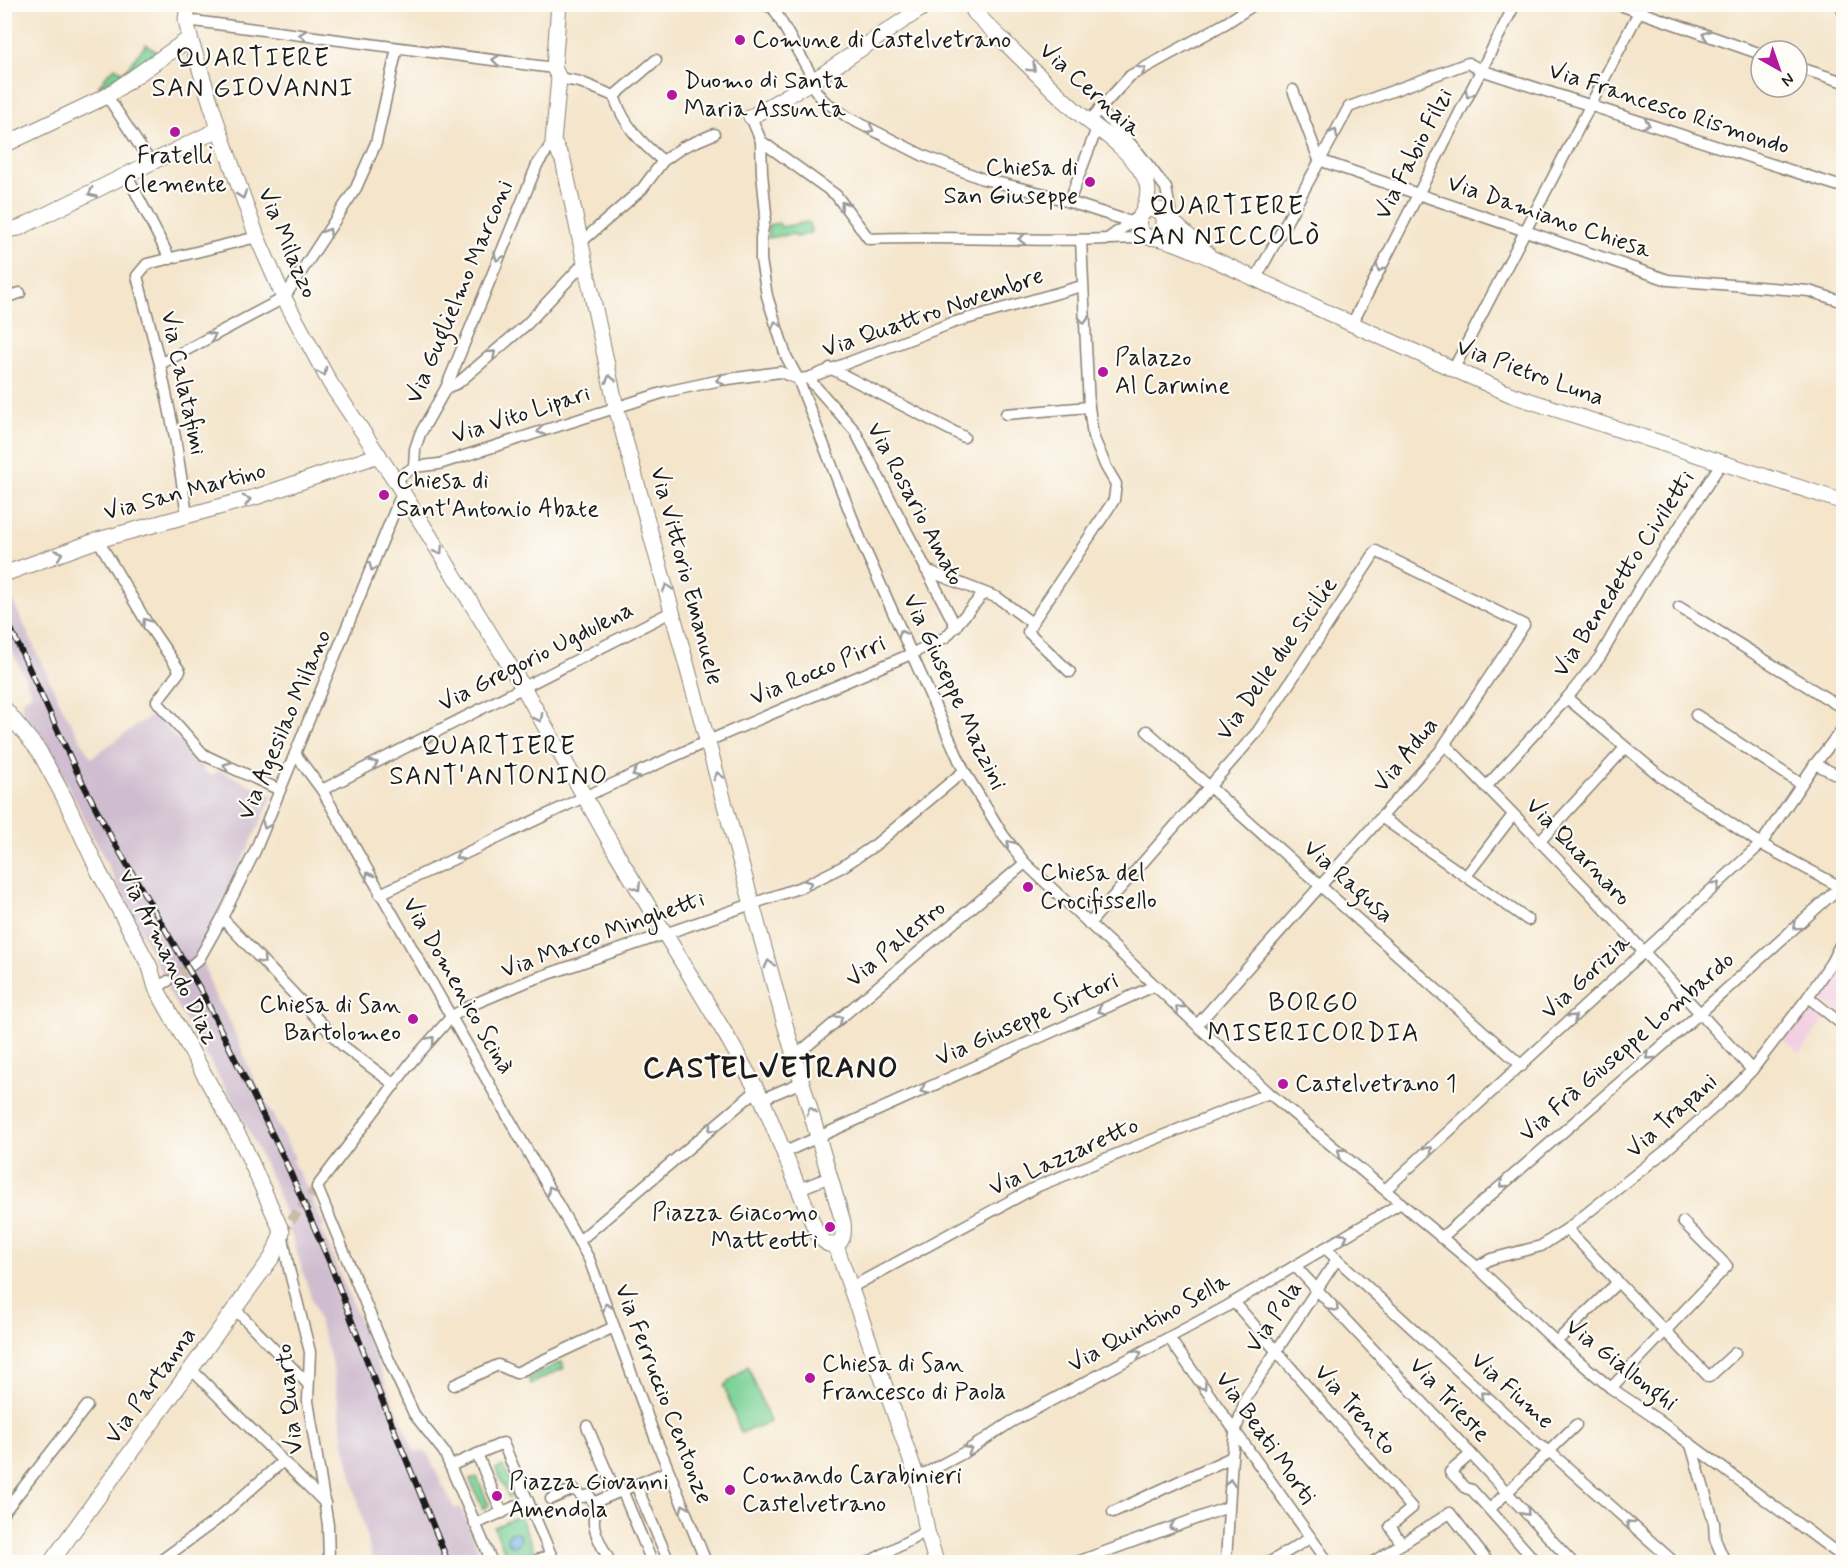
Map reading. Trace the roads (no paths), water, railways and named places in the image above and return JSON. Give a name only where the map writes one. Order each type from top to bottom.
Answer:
[{"type":"street","points":[[174,4],[187,12],[557,73],[614,96],[621,115],[641,142],[663,161]]},
{"type":"street","points":[[553,142],[560,4]]},
{"type":"street","points":[[765,4],[774,9],[814,80],[813,87],[823,100],[849,118],[924,156],[983,179],[1150,223]]},
{"type":"street","points":[[803,378],[786,356],[767,296],[761,260],[761,237],[766,214],[761,141],[751,117],[814,80],[927,4]]},
{"type":"street","points":[[1069,202],[1099,109],[1130,76],[1226,23],[1255,4]]},
{"type":"street","name":"Via Fabio Filzi","points":[[1352,324],[1515,4]]},
{"type":"street","points":[[1617,4],[1641,8],[1749,49]]},
{"type":"street","points":[[1841,4],[1844,14]]},
{"type":"street","points":[[1453,370],[1641,8]]},
{"type":"street","name":"Via Cernaia","points":[[972,9],[1093,125],[1130,156],[1142,172],[1149,189],[1150,223]]},
{"type":"street","name":"Via Milazzo","points":[[187,12],[190,38],[219,129],[257,237],[284,298],[330,383],[382,460],[522,687],[759,1094]]},
{"type":"street","points":[[4,145],[107,96],[190,38]]},
{"type":"street","points":[[160,364],[284,298],[356,188],[376,143],[397,48]]},
{"type":"street","points":[[614,96],[656,60]]},
{"type":"street","name":"Via Francesco Rismondo","points":[[1256,278],[1349,107],[1468,63],[1481,70],[1590,106],[1839,186],[1844,185]]},
{"type":"street","points":[[1809,71],[1844,82]]},
{"type":"street","points":[[1293,90],[1319,160]]},
{"type":"street","points":[[107,96],[152,163]]},
{"type":"street","name":"Via Cernaia","points":[[1099,109],[1166,188],[1170,202],[1150,223]]},
{"type":"street","points":[[4,230],[19,228],[219,129]]},
{"type":"street","points":[[580,243],[642,189],[663,161],[683,147],[714,134]]},
{"type":"street","points":[[761,141],[836,195],[869,239],[1106,240],[1150,223]]},
{"type":"street","name":"Via Guglielmo Marconi","points":[[414,467],[415,449],[420,434],[446,388],[537,165],[553,142]]},
{"type":"street","name":"Via Vittorio Emanuele","points":[[553,142],[563,160],[616,407],[794,1057]]},
{"type":"street","name":"Via Damiano Chiesa","points":[[1319,160],[1668,280],[1809,291],[1844,302]]},
{"type":"street","points":[[126,175],[170,259],[257,237]]},
{"type":"street","points":[[1106,240],[1150,223]]},
{"type":"street","name":"Via Pietro Luna","points":[[1150,223],[1211,258],[1512,395],[1844,502]]},
{"type":"street","name":"Via Pietro Luna","points":[[1150,223],[1211,258]]},
{"type":"street","points":[[1070,672],[1028,632],[1114,500],[1116,484],[1093,436],[1089,407],[1081,240]]},
{"type":"street","name":"Via Calatafimi","points":[[170,259],[147,264],[137,276],[160,364],[188,515]]},
{"type":"street","points":[[446,388],[458,383],[527,324],[584,263]]},
{"type":"street","name":"Via Quattro Novembre","points":[[803,378],[952,323],[1082,286]]},
{"type":"street","points":[[4,298],[20,293]]},
{"type":"street","points":[[830,368],[963,437]]},
{"type":"street","name":"Via Vito Lipari","points":[[414,467],[439,464],[665,392],[721,380],[780,372],[803,378]]},
{"type":"street","name":"Via Rosario Amato","points":[[803,378],[855,431],[956,627]]},
{"type":"street","name":"Via Giuseppe Mazzini","points":[[803,378],[862,543],[964,771],[1003,835],[1025,863],[1269,1093],[1386,1189]]},
{"type":"street","points":[[1006,414],[1089,407]]},
{"type":"street","name":"Via San Martino","points":[[4,574],[98,540],[382,460]]},
{"type":"street","name":"Via Benedetto Civiletti","points":[[1486,787],[1567,698],[1600,657],[1640,587],[1722,462]]},
{"type":"street","points":[[402,492],[414,467]]},
{"type":"street","name":"Via Agesilao Milano","points":[[192,965],[202,954],[222,918],[255,851],[402,492]]},
{"type":"street","points":[[98,540],[147,623],[180,671],[157,701],[159,705],[204,755],[280,790]]},
{"type":"street","name":"Via Adua","points":[[1197,1025],[1445,744],[1524,625],[1376,551]]},
{"type":"street","name":"Via Delle due Sicilie","points":[[1089,924],[1258,731],[1376,551]]},
{"type":"street","points":[[926,570],[998,598],[1032,623]]},
{"type":"street","name":"Via Rocco Pirri","points":[[380,894],[584,797],[946,637],[984,593]]},
{"type":"street","points":[[1679,607],[1844,709]]},
{"type":"street","name":"Via Gregorio Ugdulena","points":[[322,790],[673,611]]},
{"type":"street","points":[[1567,698],[1660,776],[1761,844],[1842,888]]},
{"type":"street","name":"Via Armando Diaz","points":[[4,708],[39,751],[64,798],[99,872],[162,985],[243,1144],[282,1232]]},
{"type":"street","points":[[1696,715],[1801,784]]},
{"type":"street","name":"Via Gorizia","points":[[1386,1189],[1761,844],[1815,764],[1844,727]]},
{"type":"street","name":"Via Ragusa","points":[[1147,731],[1521,1066]]},
{"type":"street","name":"Via Quarnaro","points":[[1445,744],[1644,952],[1752,1070]]},
{"type":"street","points":[[1539,842],[1625,748]]},
{"type":"street","name":"Via Domenico Scinà","points":[[296,755],[322,790],[579,1241]]},
{"type":"street","points":[[1815,764],[1844,778]]},
{"type":"street","name":"Via Marco Minghetti","points":[[450,1466],[444,1452],[414,1414],[317,1187],[412,1061],[452,1016],[531,980],[804,886],[842,867],[875,845],[964,771]]},
{"type":"street","points":[[1466,876],[1513,815]]},
{"type":"street","points":[[1381,817],[1528,920]]},
{"type":"street","name":"Via Palestro","points":[[794,1057],[1025,863]]},
{"type":"street","name":"Via Frà Giuseppe Lombardo","points":[[1441,1238],[1842,888]]},
{"type":"street","points":[[222,918],[343,1046],[394,1085]]},
{"type":"street","name":"Via Trapani","points":[[1477,1267],[1491,1259],[1541,1246],[1567,1229],[1664,1152],[1728,1095],[1752,1070],[1808,997],[1832,961],[1844,937]]},
{"type":"street","name":"Via Giuseppe Sirtori","points":[[785,1152],[1154,986]]},
{"type":"street","points":[[1808,997],[1844,1026]]},
{"type":"street","points":[[794,1057],[844,1231],[842,1239],[836,1246]]},
{"type":"street","points":[[579,1241],[759,1094],[802,1082]]},
{"type":"street","name":"Via Lazzaretto","points":[[850,1288],[1038,1186],[1269,1093]]},
{"type":"street","points":[[759,1094],[818,1236],[828,1244],[836,1246]]},
{"type":"street","points":[[799,1189],[830,1177]]},
{"type":"street","name":"Via Giallonghi","points":[[1386,1189],[1477,1267],[1556,1342],[1611,1388],[1844,1557]]},
{"type":"street","name":"Via Quintino Sella","points":[[917,1478],[968,1451],[1011,1422],[1234,1302],[1401,1203]]},
{"type":"street","points":[[1611,1388],[1727,1266],[1683,1222]]},
{"type":"street","points":[[1567,1229],[1709,1377],[1735,1353]]},
{"type":"street","name":"Via Partanna","points":[[51,1563],[273,1256],[282,1232]]},
{"type":"street","name":"Via Quarto","points":[[282,1232],[291,1280],[310,1352],[308,1401],[328,1525],[329,1563]]},
{"type":"street","name":"Via Ferruccio Centonze","points":[[579,1241],[589,1259],[668,1471],[706,1563]]},
{"type":"street","points":[[836,1246],[917,1478],[927,1531],[936,1563]]},
{"type":"street","name":"Via Fiume","points":[[1325,1248],[1538,1444],[1550,1452],[1674,1563]]},
{"type":"street","name":"Via Pola","points":[[1226,1563],[1232,1457],[1235,1433],[1246,1397],[1337,1259]]},
{"type":"street","name":"Via Trieste","points":[[1295,1266],[1572,1563]]},
{"type":"street","points":[[1556,1342],[1618,1282]]},
{"type":"street","name":"Via Trento","points":[[1234,1302],[1412,1508],[1390,1526],[1401,1543]]},
{"type":"street","points":[[235,1309],[308,1384]]},
{"type":"street","points":[[454,1385],[498,1365],[516,1373],[614,1327]]},
{"type":"street","name":"Via Beati Morti","points":[[1169,1338],[1328,1563]]},
{"type":"street","points":[[191,1369],[325,1503]]},
{"type":"street","points":[[4,1512],[87,1406]]},
{"type":"street","points":[[1490,1509],[1576,1425]]},
{"type":"street","points":[[587,1426],[652,1563]]},
{"type":"street","points":[[492,1563],[450,1466],[503,1443],[553,1559],[532,1563]]},
{"type":"street","points":[[1691,1444],[1714,1523],[1715,1539],[1725,1563]]},
{"type":"street","points":[[477,1454],[502,1513]]},
{"type":"street","points":[[1472,1454],[1450,1472],[1490,1509],[1536,1563]]},
{"type":"street","points":[[1113,1512],[1232,1457]]},
{"type":"street","points":[[159,1563],[215,1521],[282,1462]]},
{"type":"street","points":[[593,1503],[668,1471]]},
{"type":"street","points":[[636,1485],[669,1563]]},
{"type":"street","points":[[551,1499],[574,1489],[583,1497],[589,1495],[597,1510],[592,1517],[593,1525],[610,1563]]},
{"type":"street","points":[[475,1524],[528,1501]]},
{"type":"street","points":[[1077,1563],[1228,1507]]},
{"type":"street","points":[[1373,1563],[1450,1513],[1488,1563]]},
{"type":"street","points":[[869,1563],[927,1531]]},
{"type":"street","points":[[1270,1563],[1310,1538]]},
{"type":"water","points":[[511,1532],[517,1532],[521,1539],[517,1546],[511,1546],[507,1542],[507,1536]]},
{"type":"tunnel","points":[[168,981],[192,965]]},
{"type":"tunnel","points":[[282,1232],[317,1187]]},
{"type":"railway","points":[[4,614],[76,770],[111,837],[203,994],[283,1156],[329,1261],[380,1395],[448,1562]]},
{"type":"place","name":"Comune di Castelvetrano","points":[[740,40]]},
{"type":"place","name":"Duomo di Santa Maria Assunta","points":[[672,95]]},
{"type":"place","name":"Fratelli Clemente","points":[[175,132]]},
{"type":"place","name":"Chiesa di San Giuseppe","points":[[1090,182]]},
{"type":"place","name":"Palazzo Al Carmine","points":[[1103,372]]},
{"type":"place","name":"Chiesa di Sant'Antonio Abate","points":[[384,495]]},
{"type":"place","name":"Chiesa del Crocifissello","points":[[1028,887]]},
{"type":"place","name":"Chiesa di San Bartolomeo","points":[[413,1019]]},
{"type":"place","name":"Castelvetrano 1","points":[[1283,1084]]},
{"type":"place","name":"Piazza Giacomo Matteotti","points":[[830,1227]]},
{"type":"place","name":"Chiesa di San Francesco di Paola","points":[[810,1378]]},
{"type":"place","name":"Comando Carabinieri Castelvetrano","points":[[730,1490]]},
{"type":"place","name":"Piazza Giovanni Amendola","points":[[497,1496]]},
{"type":"district","name":"QUARTIERE SAN GIOVANNI","points":[[253,74]]},
{"type":"district","name":"QUARTIERE SAN NICCOLÒ","points":[[1227,222]]},
{"type":"district","name":"QUARTIERE SANT'ANTONINO","points":[[499,762]]},
{"type":"district","name":"BORGO MISERICORDIA","points":[[1314,1019]]},
{"type":"district","name":"CASTELVETRANO","points":[[771,1068]]}]
